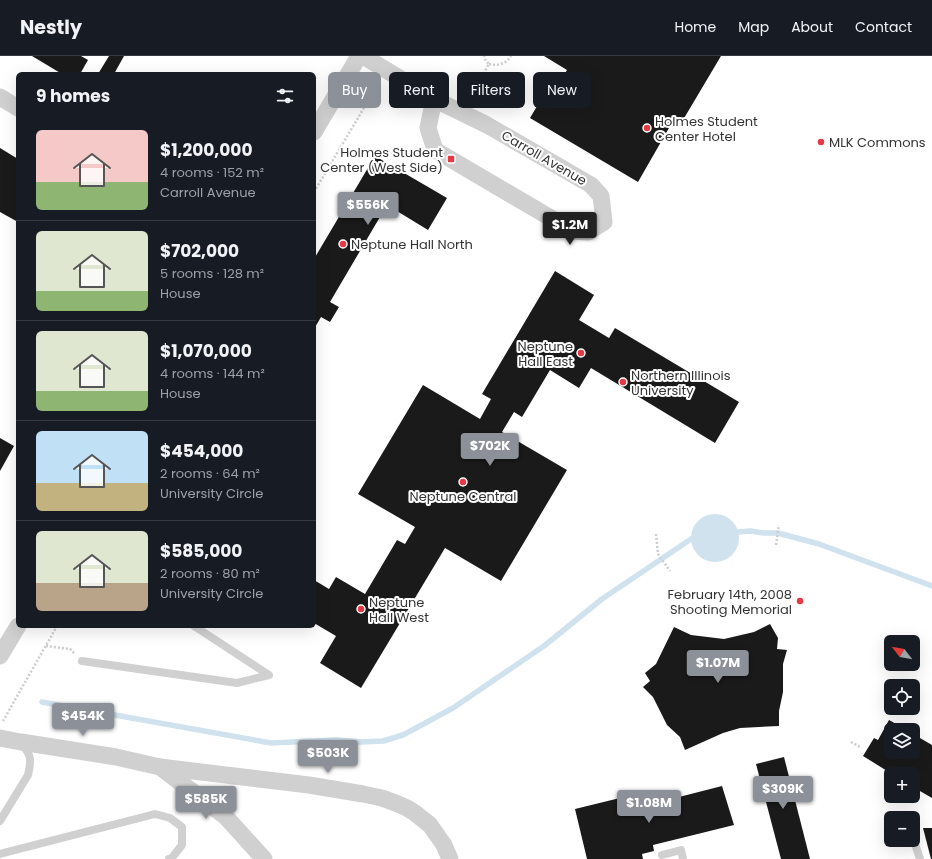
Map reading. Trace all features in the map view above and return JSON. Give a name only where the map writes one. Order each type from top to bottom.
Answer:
[{"type":"street","points":[[316,129],[359,56]]},
{"type":"street","name":"Carroll Avenue","points":[[362,56],[389,72]]},
{"type":"street","points":[[0,98],[16,107]]},
{"type":"street","name":"Carroll Avenue","points":[[434,99],[487,126],[591,185],[601,196],[604,222],[588,232],[573,231],[435,150],[428,128],[434,99]]},
{"type":"street","points":[[0,656],[17,628]]},
{"type":"street","points":[[0,738],[116,757],[160,767],[309,785],[382,798],[407,808],[430,824],[444,845],[450,859]]},
{"type":"street","points":[[160,767],[226,817],[264,859]]},
{"type":"lane","points":[[82,662],[237,683],[269,675],[197,628]]},
{"type":"lane","points":[[0,821],[28,775],[30,758],[27,750],[21,742]]},
{"type":"lane","points":[[0,854],[155,814],[170,818],[182,827],[182,845],[169,859]]},
{"type":"lane","points":[[916,847],[920,859]]},
{"type":"lane","points":[[662,855],[681,850],[683,859]]},
{"type":"path","points":[[484,56],[489,64],[497,65],[508,61],[511,56]]},
{"type":"path","points":[[484,72],[489,64]]},
{"type":"path","points":[[316,189],[363,108]]},
{"type":"path","points":[[776,545],[779,525]]},
{"type":"path","points":[[656,534],[658,554],[670,571]]},
{"type":"path","points":[[7,715],[56,628]]},
{"type":"path","points":[[46,646],[70,649],[82,662]]},
{"type":"path","points":[[851,742],[860,747]]},
{"type":"water","points":[[710,514],[720,514],[732,521],[739,533],[739,543],[732,555],[720,562],[710,562],[702,558],[695,551],[691,543],[691,533],[695,525],[702,518]]},
{"type":"building","points":[[32,56],[81,56],[88,60],[81,72],[59,72]]},
{"type":"building","points":[[109,56],[124,56],[115,72],[99,72]]},
{"type":"building","points":[[544,56],[721,56],[680,125],[673,121],[638,182],[530,118],[536,108],[591,108],[591,72],[566,72],[567,70]]},
{"type":"building","points":[[0,148],[16,158],[16,221],[0,212]]},
{"type":"building","name":"Neptune Hall North","points":[[375,156],[447,198],[428,230],[387,205],[330,302],[339,307],[330,322],[321,317],[316,326],[316,256]]},
{"type":"building","points":[[555,271],[594,295],[579,320],[609,338],[615,328],[739,402],[715,443],[591,368],[579,388],[550,370],[522,417],[514,412],[502,432],[567,470],[501,581],[445,548],[361,688],[320,663],[336,636],[316,624],[316,581],[329,589],[336,577],[365,594],[397,540],[405,544],[415,527],[358,494],[423,385],[480,419],[491,399],[482,394]]},
{"type":"building","points":[[0,438],[14,446],[0,471]]},
{"type":"building","points":[[770,624],[778,638],[777,649],[787,650],[783,664],[783,692],[779,711],[779,726],[740,728],[723,733],[685,750],[680,737],[667,725],[653,697],[643,687],[650,681],[645,673],[656,664],[674,627],[691,635],[724,639],[754,632]]},
{"type":"building","points":[[889,720],[894,723],[887,723]]},
{"type":"building","points":[[884,729],[884,759],[920,759],[920,738],[932,745],[932,798],[920,791],[920,767],[884,767],[884,769],[863,756],[874,738],[878,740]]},
{"type":"building","points":[[784,757],[810,859],[781,859],[756,764]]},
{"type":"building","points":[[722,786],[734,825],[653,845],[654,851],[642,854],[643,859],[587,859],[575,809],[628,796],[633,815],[642,813],[640,807]]},
{"type":"building","points":[[923,828],[932,828],[932,859],[931,859]]},
{"type":"waterway","points":[[738,532],[750,531],[778,533],[819,544],[932,586]]},
{"type":"waterway","points":[[42,702],[271,743],[336,740],[361,742],[383,741],[403,735],[453,708],[544,646],[602,599],[691,539]]},
{"type":"place","name":"Holmes Student Center Hotel","points":[[647,128]]},
{"type":"place","name":"MLK Commons","points":[[821,142]]},
{"type":"place","name":"Holmes Student Center (West Side)","points":[[451,159]]},
{"type":"place","name":"Neptune Hall North","points":[[343,244]]},
{"type":"place","name":"Neptune Hall East","points":[[581,353]]},
{"type":"place","name":"Northern Illinois University","points":[[623,382]]},
{"type":"place","name":"Neptune Central","points":[[463,482]]},
{"type":"place","name":"February 14th, 2008 Shooting Memorial","points":[[800,601]]},
{"type":"place","name":"Neptune Hall West","points":[[361,609]]}]
